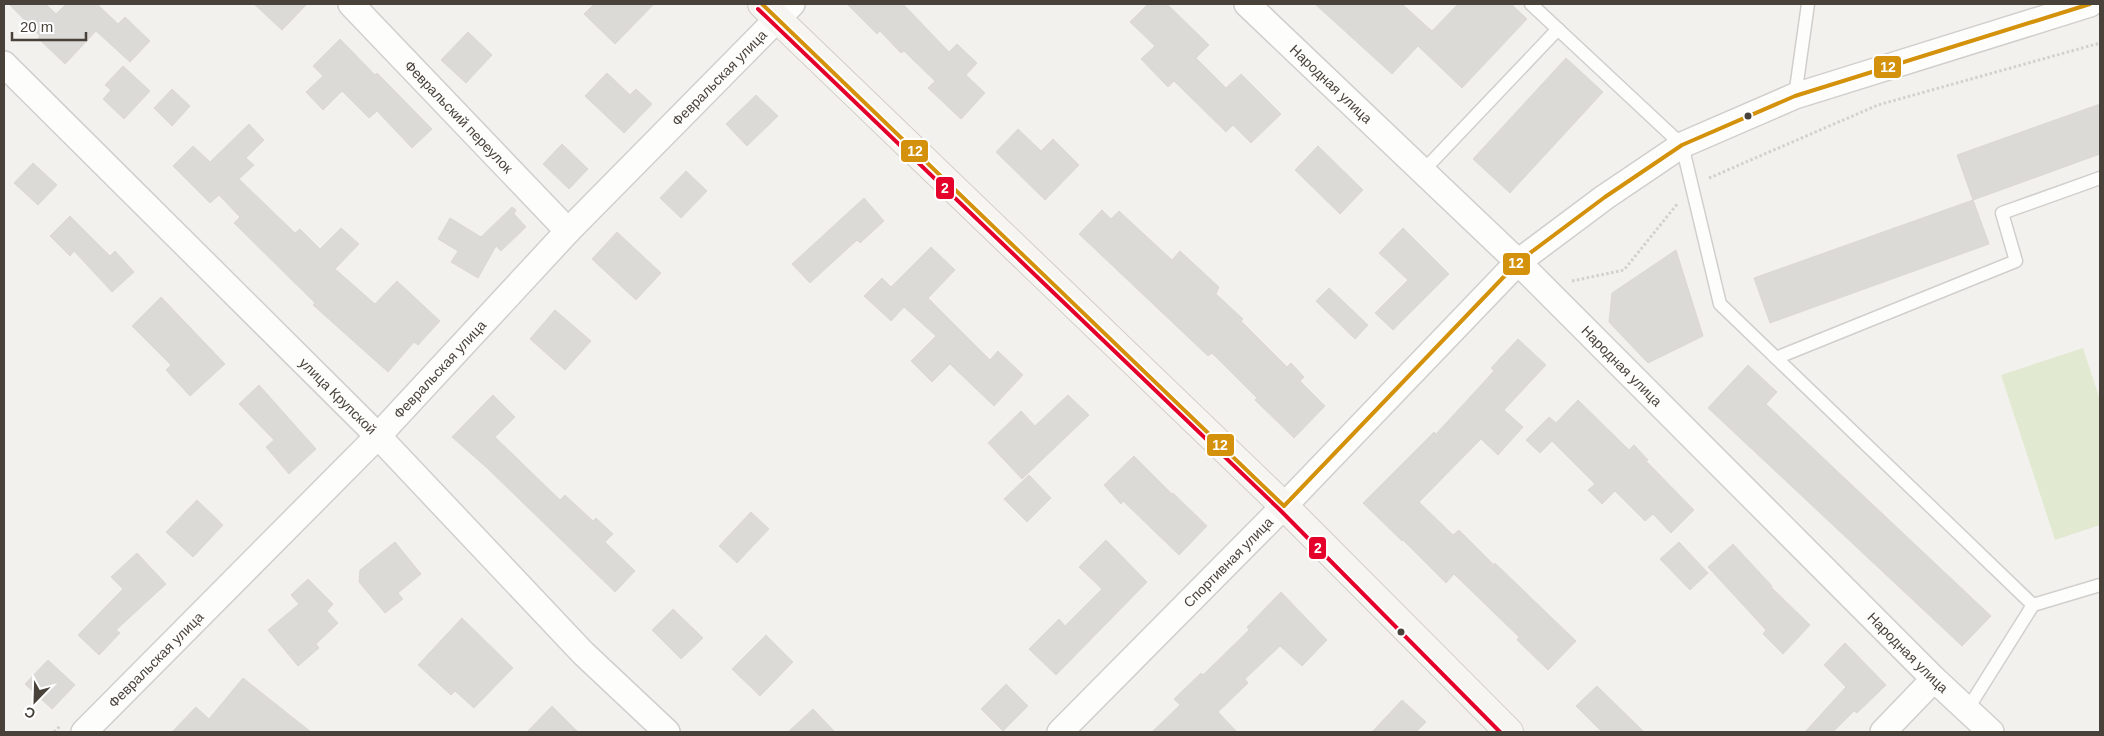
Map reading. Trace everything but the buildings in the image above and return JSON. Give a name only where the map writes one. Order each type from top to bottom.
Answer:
[{"type":"street","name":"Февральский переулок","points":[[351,4],[568,231]]},
{"type":"street","name":"Народная улица","points":[[1248,4],[1424,170],[1518,262],[1934,679],[1991,732]]},
{"type":"street","name":"Спортивная улица","points":[[1060,732],[1284,506],[1518,262],[1605,197],[1682,144],[1795,96],[2090,4]]},
{"type":"street","name":"Февральская улица","points":[[84,732],[378,436],[777,9]]},
{"type":"street","points":[[777,9],[1284,506],[1508,732]]},
{"type":"street","name":"улица Крупской","points":[[4,64],[378,436],[583,653],[667,732]]},
{"type":"street","points":[[1883,732],[1934,679]]},
{"type":"lane","points":[[1531,4],[1682,144],[1720,304],[2034,605]]},
{"type":"lane","points":[[1795,96],[1808,4]]},
{"type":"lane","points":[[1424,170],[1558,29]]},
{"type":"lane","points":[[1776,358],[2016,261],[2002,213],[2100,178]]},
{"type":"lane","points":[[1967,710],[2034,605],[2100,584]]},
{"type":"path","points":[[1564,283],[1624,270],[1692,186],[1878,105],[2100,43]]},
{"type":"green space","points":[[2083,348],[2100,400],[2100,525],[2055,540],[2001,375]]},
{"type":"transit line","name":"12","points":[[762,4],[1284,506],[1518,262],[1605,197],[1682,145],[1795,96],[2090,4]]},
{"type":"transit line","name":"2","points":[[758,9],[1280,510],[1500,732]]}]
